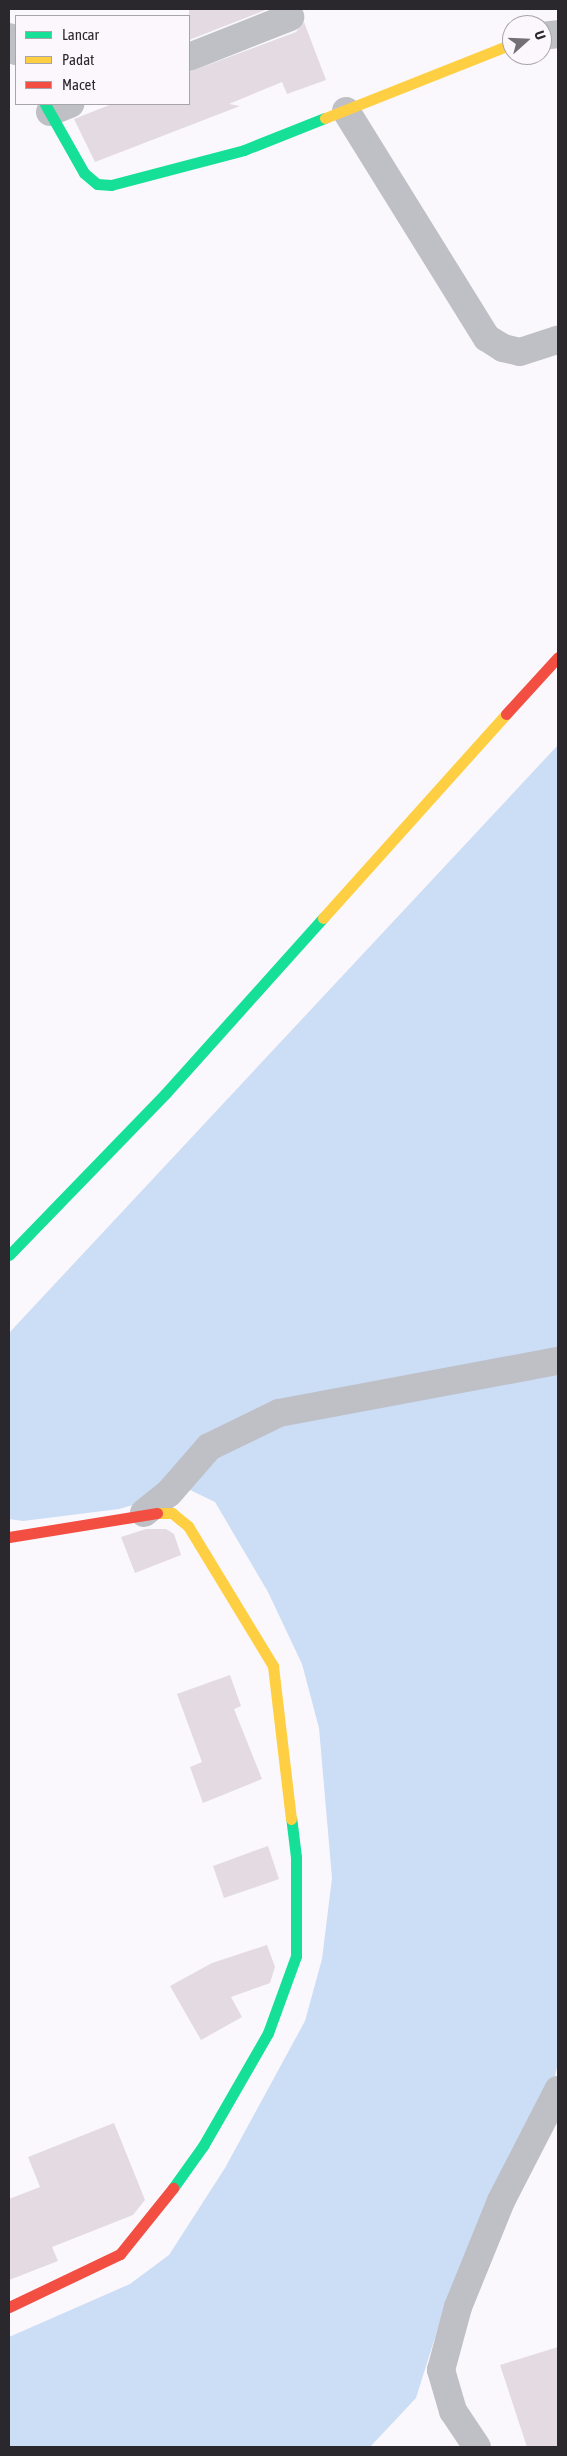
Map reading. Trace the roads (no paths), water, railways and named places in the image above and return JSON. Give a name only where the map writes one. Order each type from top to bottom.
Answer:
[{"type":"street","points":[[190,57],[290,17]]},
{"type":"street","points":[[9,37],[15,48]]},
{"type":"street","points":[[55,106],[84,173],[97,184],[111,185],[244,150],[502,48]]},
{"type":"street","points":[[346,111],[487,338],[503,348],[520,352],[558,340]]},
{"type":"street","points":[[9,1255],[164,1094],[558,657]]},
{"type":"street","points":[[9,1537],[113,1523],[150,1509],[210,1447],[279,1413],[558,1361]]},
{"type":"street","points":[[9,2307],[120,2254],[152,2217],[203,2146],[268,2033],[296,1956],[296,1858],[273,1666],[188,1526],[172,1513],[150,1509]]},
{"type":"street","points":[[477,2447],[452,2411],[441,2370],[458,2307],[501,2201],[558,2090]]},
{"type":"water","points":[[558,745],[558,2063],[553,2084],[447,2299],[416,2398],[370,2447],[9,2447],[9,2337],[130,2284],[169,2255],[225,2168],[305,2021],[322,1959],[332,1878],[319,1728],[302,1664],[268,1592],[215,1502],[188,1489],[119,1509],[23,1521],[9,1519],[9,1333]]}]
